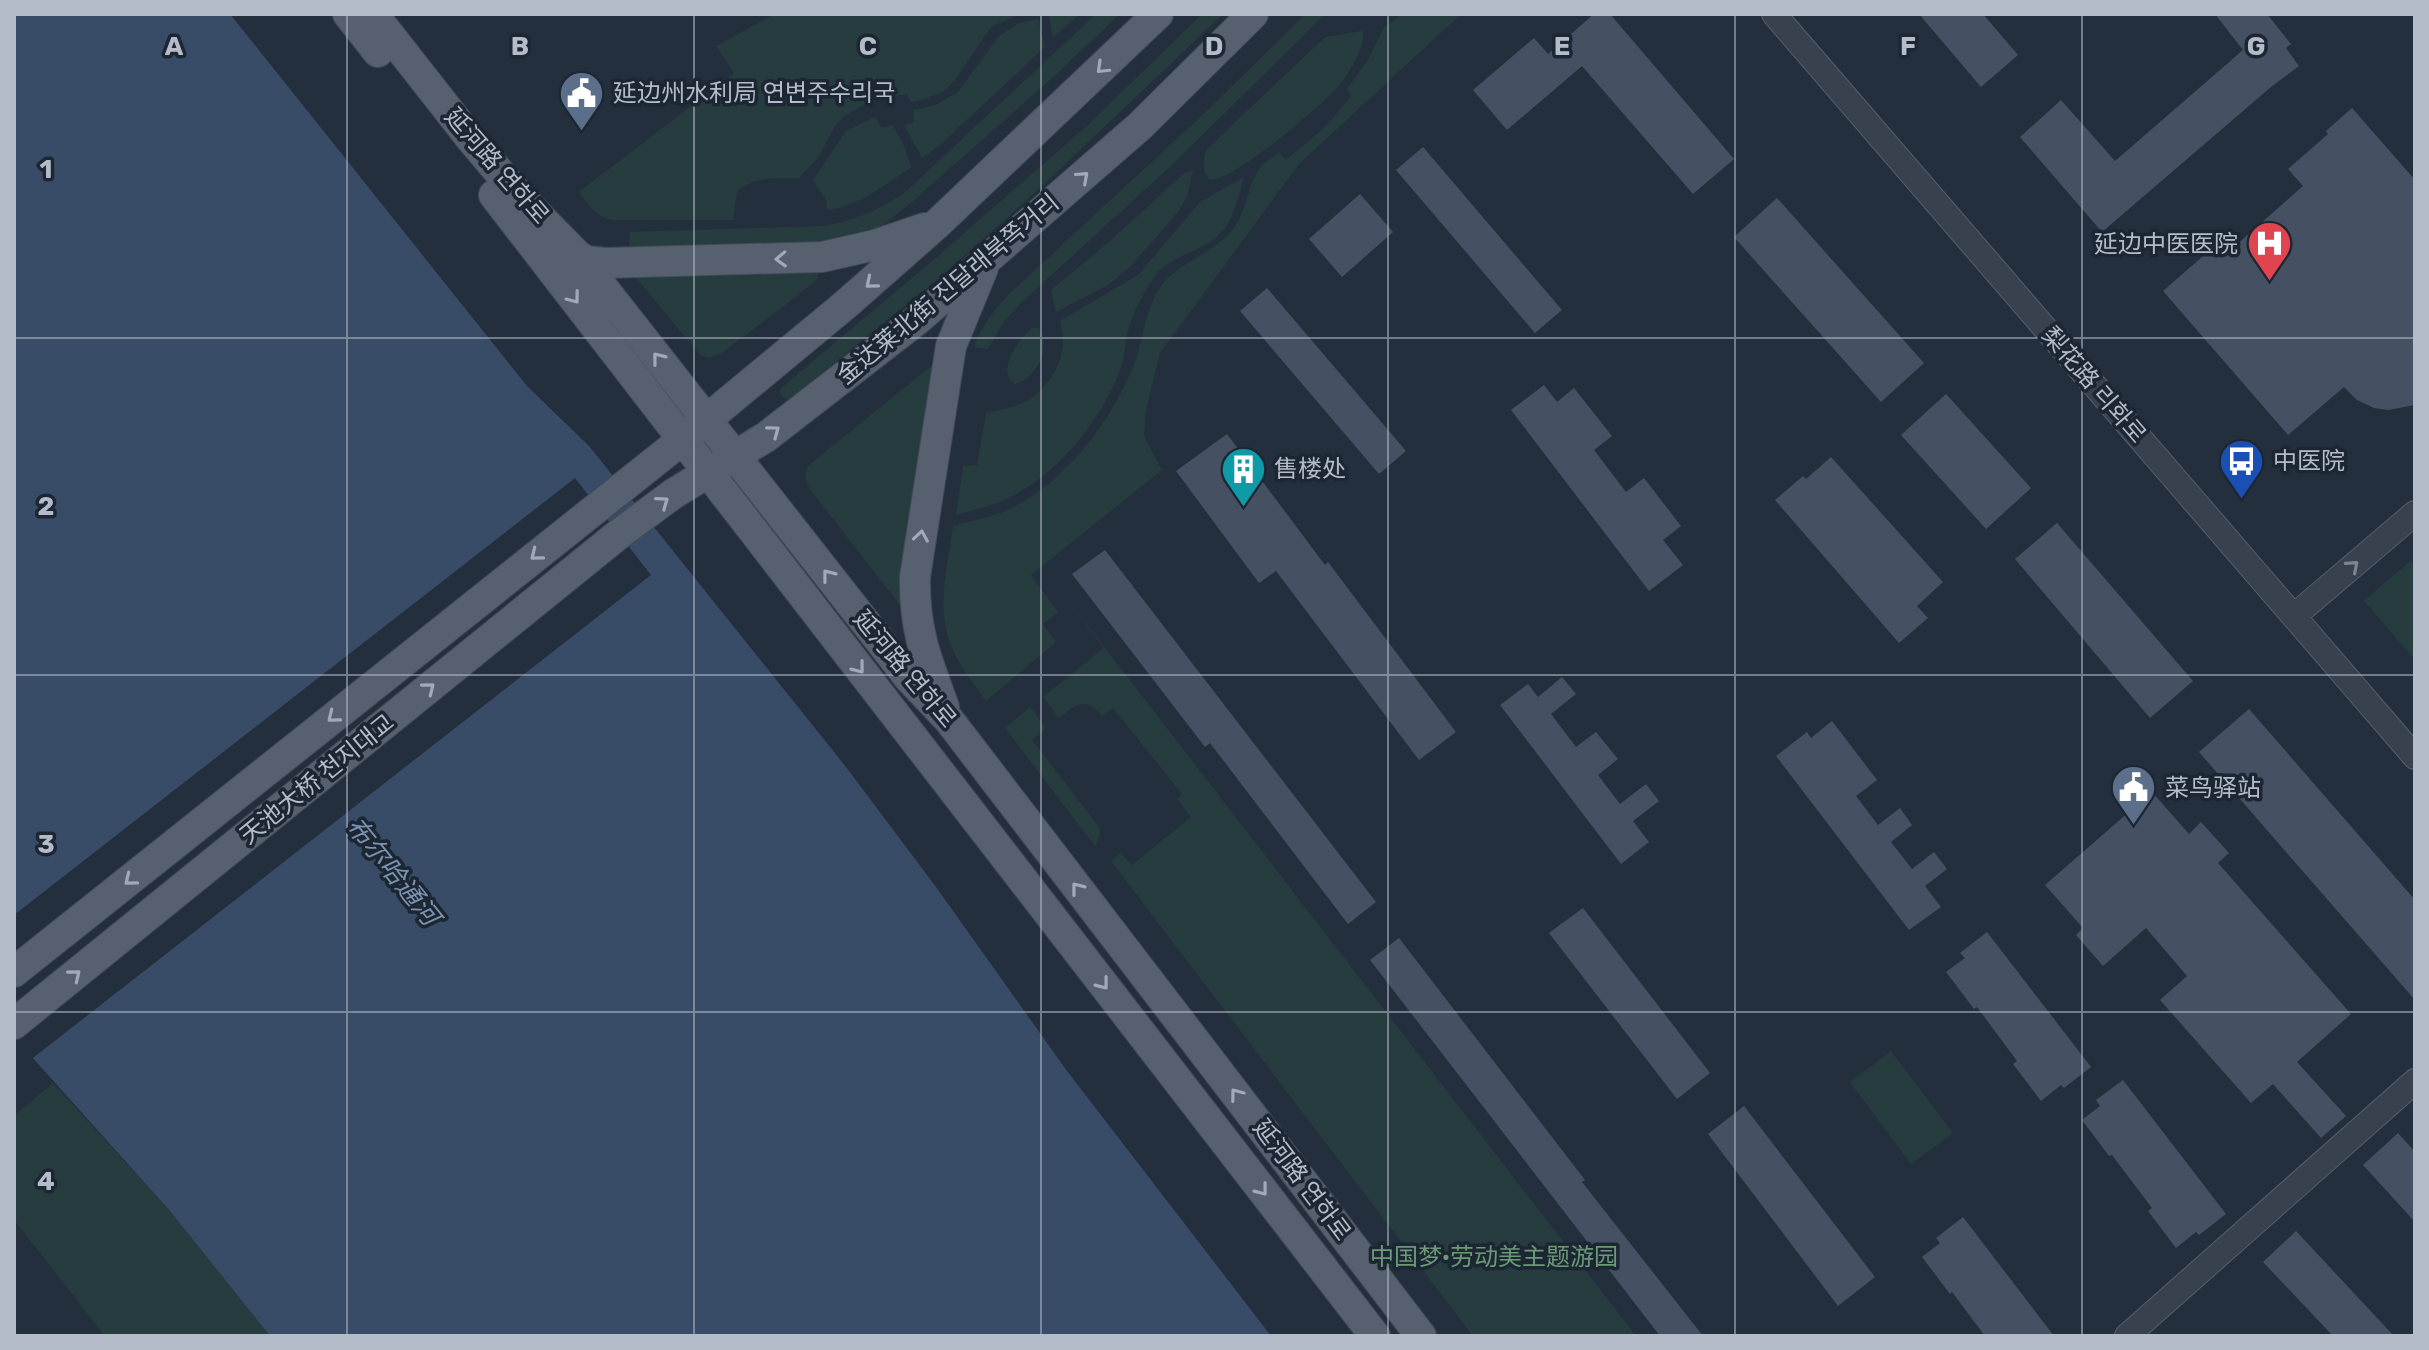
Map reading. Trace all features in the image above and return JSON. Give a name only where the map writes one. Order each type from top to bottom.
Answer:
[{"type":"main road","name":"延河路 연하로","points":[[348,14],[527,236],[1375,1336]]},
{"type":"main road","name":"延河路 연하로","points":[[373,14],[471,139],[521,198],[578,256],[909,678],[949,720],[1421,1336]]},
{"type":"main road","points":[[682,440],[857,295],[938,223],[1158,14]]},
{"type":"main road","name":"金达莱北街 진달래북쪽거리","points":[[619,534],[673,494],[766,437],[917,320],[1140,126],[1253,14]]},
{"type":"main road","points":[[578,256],[587,261],[605,263],[822,257],[875,245],[938,223]]},
{"type":"main road","points":[[949,720],[920,641],[915,610],[915,577],[951,346],[985,261]]},
{"type":"main road","name":"天池大桥 천지대교","points":[[14,972],[682,440]]},
{"type":"main road","name":"天池大桥 천지대교","points":[[14,1024],[619,534]]},
{"type":"street","name":"梨花路 리화로","points":[[1774,14],[2415,757]]},
{"type":"street","points":[[2294,616],[2415,513]]},
{"type":"street","points":[[2127,1336],[2415,1081]]},
{"type":"green space","points":[[775,14],[1020,14],[991,27],[944,91],[911,102],[907,94],[873,100],[844,116],[818,158],[799,178],[759,180],[737,191],[733,220],[613,220],[593,210],[579,192],[734,73],[716,46]]},
{"type":"green space","points":[[1079,14],[1053,38],[1049,16]]},
{"type":"green space","points":[[1096,14],[1120,14],[1051,79],[876,231],[821,243],[629,248],[630,232],[821,226],[854,219],[874,210],[904,193]]},
{"type":"green space","points":[[1202,14],[1223,14],[1040,188],[944,274],[790,399],[783,398],[782,387],[1088,125]]},
{"type":"green space","points":[[1305,14],[1325,14],[1171,166],[1023,301],[1003,323],[988,349],[974,347],[990,317],[1011,292],[1209,109]]},
{"type":"green space","points":[[1403,14],[1461,14],[1299,164],[1160,353],[1146,410],[1144,436],[1162,470],[1031,575],[1058,612],[1043,624],[1056,642],[986,701],[957,658],[946,629],[944,585],[953,526],[999,513],[1026,500],[1047,486],[1083,450],[1125,386],[1152,302],[1163,283],[1215,246],[1234,228],[1261,166],[1279,152],[1286,160],[1324,128],[1351,96],[1347,89],[1367,61],[1384,27]]},
{"type":"green space","points":[[1038,19],[1045,47],[940,145],[922,158],[904,125],[914,122],[913,110],[935,105],[957,93],[999,36],[1019,23]]},
{"type":"green space","points":[[1362,31],[1364,35],[1357,57],[1335,90],[1255,157],[1221,177],[1210,180],[1207,177],[1204,169],[1206,150],[1325,37]]},
{"type":"green space","points":[[875,117],[882,128],[893,125],[911,167],[861,199],[827,210],[826,200],[813,180],[846,131]]},
{"type":"green space","points":[[1193,170],[1187,196],[1179,211],[1130,267],[1108,285],[1056,312],[1051,290],[1184,173]]},
{"type":"green space","points":[[1244,177],[1234,210],[1218,236],[1162,268],[1151,282],[1130,324],[1122,362],[1112,388],[1088,429],[1072,448],[1056,465],[1018,493],[992,505],[956,515],[963,466],[977,465],[986,413],[1023,403],[1046,385],[1060,359],[1063,338],[1060,321],[1138,275],[1200,202]]},
{"type":"green space","points":[[819,273],[818,279],[789,302],[722,353],[709,358],[700,355],[634,275],[663,277]]},
{"type":"green space","points":[[1032,328],[1039,328],[1043,336],[1043,353],[1030,375],[1015,384],[1009,378],[1008,363],[1016,347]]},
{"type":"green space","points":[[935,363],[907,604],[900,605],[809,488],[806,474],[809,465]]},
{"type":"green space","points":[[2410,561],[2415,566],[2415,660],[2364,601]]},
{"type":"green space","name":"中国梦·劳动美主题游园","points":[[1055,583],[1636,1336],[1473,1336],[1111,861],[1121,853],[1132,865],[1191,817],[1177,799],[1182,794],[1113,708],[1102,716],[1091,706],[1081,704],[1059,718],[1043,697],[1104,648]]},
{"type":"green space","points":[[1030,707],[1046,728],[1032,740],[1100,828],[1095,846],[1005,728]]},
{"type":"green space","points":[[1891,1051],[1953,1133],[1911,1164],[1850,1082]]},
{"type":"green space","points":[[53,1083],[170,1211],[270,1336],[105,1336],[14,1220],[14,1116]]},
{"type":"water","name":"布尔哈通河","points":[[14,14],[230,14],[527,386],[589,446],[846,767],[1067,1071],[1271,1336],[270,1336],[170,1211],[14,1037]]},
{"type":"pier","points":[[575,478],[651,575],[29,1061],[14,1043],[14,915]]},
{"type":"building","points":[[1594,14],[1610,14],[1734,159],[1693,194],[1582,66],[1507,130],[1473,90],[1534,38],[1548,54]]},
{"type":"building","points":[[1919,14],[1983,14],[2018,55],[1981,87]]},
{"type":"building","points":[[2215,14],[2267,14],[2291,44],[2286,48],[2299,66],[2102,232],[2020,137],[2061,100],[2115,161],[2243,50]]},
{"type":"building","points":[[2352,108],[2415,180],[2415,405],[2388,410],[2374,408],[2357,400],[2344,387],[2288,435],[2163,291],[2225,237],[2234,247],[2303,186],[2288,169]]},
{"type":"building","points":[[1423,147],[1562,310],[1535,333],[1396,170]]},
{"type":"building","points":[[1360,194],[1393,232],[1342,277],[1309,239]]},
{"type":"building","points":[[1777,198],[1924,363],[1881,402],[1734,237]]},
{"type":"building","points":[[1267,288],[1406,451],[1379,474],[1240,311]]},
{"type":"building","points":[[1544,385],[1557,402],[1574,388],[1612,436],[1594,450],[1626,492],[1644,478],[1681,526],[1663,540],[1683,565],[1649,591],[1511,410]]},
{"type":"building","points":[[1946,394],[2031,488],[1986,529],[1901,435]]},
{"type":"building","points":[[1227,434],[1456,732],[1419,760],[1276,571],[1259,583],[1176,471]]},
{"type":"building","points":[[1831,457],[1943,582],[1917,606],[1928,618],[1899,643],[1775,500]]},
{"type":"building","points":[[2057,523],[2193,681],[2150,718],[2015,559]]},
{"type":"building","points":[[1105,550],[1376,902],[1348,924],[1210,743],[1205,747],[1072,574]]},
{"type":"building","points":[[1562,677],[1576,694],[1551,714],[1576,747],[1596,732],[1618,759],[1598,775],[1620,804],[1646,784],[1659,801],[1633,821],[1649,842],[1621,864],[1500,705],[1528,684],[1538,697]]},
{"type":"building","points":[[2249,709],[2415,900],[2415,1000],[2199,752]]},
{"type":"building","points":[[1832,721],[1877,780],[1856,796],[1878,825],[1900,808],[1912,825],[1891,842],[1912,869],[1934,852],[1947,869],[1925,886],[1941,907],[1909,930],[1776,756],[1807,732],[1811,738]]},
{"type":"building","points":[[2152,792],[2189,834],[2201,822],[2229,853],[2218,863],[2351,1014],[2297,1062],[2346,1116],[2321,1138],[2273,1084],[2251,1103],[2160,1000],[2187,976],[2146,928],[2103,966],[2076,935],[2083,928],[2045,885]]},
{"type":"building","points":[[1583,908],[1710,1073],[1677,1099],[1549,933]]},
{"type":"building","points":[[1987,932],[2091,1067],[2041,1101],[2013,1064],[2017,1061],[1977,1007],[1974,1009],[1946,972],[1965,958],[1960,953]]},
{"type":"building","points":[[1399,938],[1585,1180],[1582,1182],[1703,1336],[1660,1336],[1370,960]]},
{"type":"building","points":[[2123,1080],[2226,1214],[2176,1248],[2148,1211],[2152,1208],[2082,1120],[2100,1106],[2096,1100]]},
{"type":"building","points":[[1744,1106],[1875,1277],[1838,1306],[1708,1134]]},
{"type":"building","points":[[2398,1133],[2415,1152],[2415,1222],[2363,1165]]},
{"type":"building","points":[[1963,1217],[2054,1336],[1985,1336],[1952,1292],[1950,1294],[1922,1257],[1940,1243],[1936,1238]]},
{"type":"building","points":[[2296,1231],[2394,1336],[2333,1336],[2263,1262]]},
{"type":"place","name":"延边州水利局 연변주수리국","points":[[582,132]]},
{"type":"place","name":"延边中医医院","points":[[2269,283]]},
{"type":"place","name":"中医院","points":[[2242,500]]},
{"type":"place","name":"售楼处","points":[[1243,508]]},
{"type":"place","name":"菜鸟驿站","points":[[2134,827]]}]
